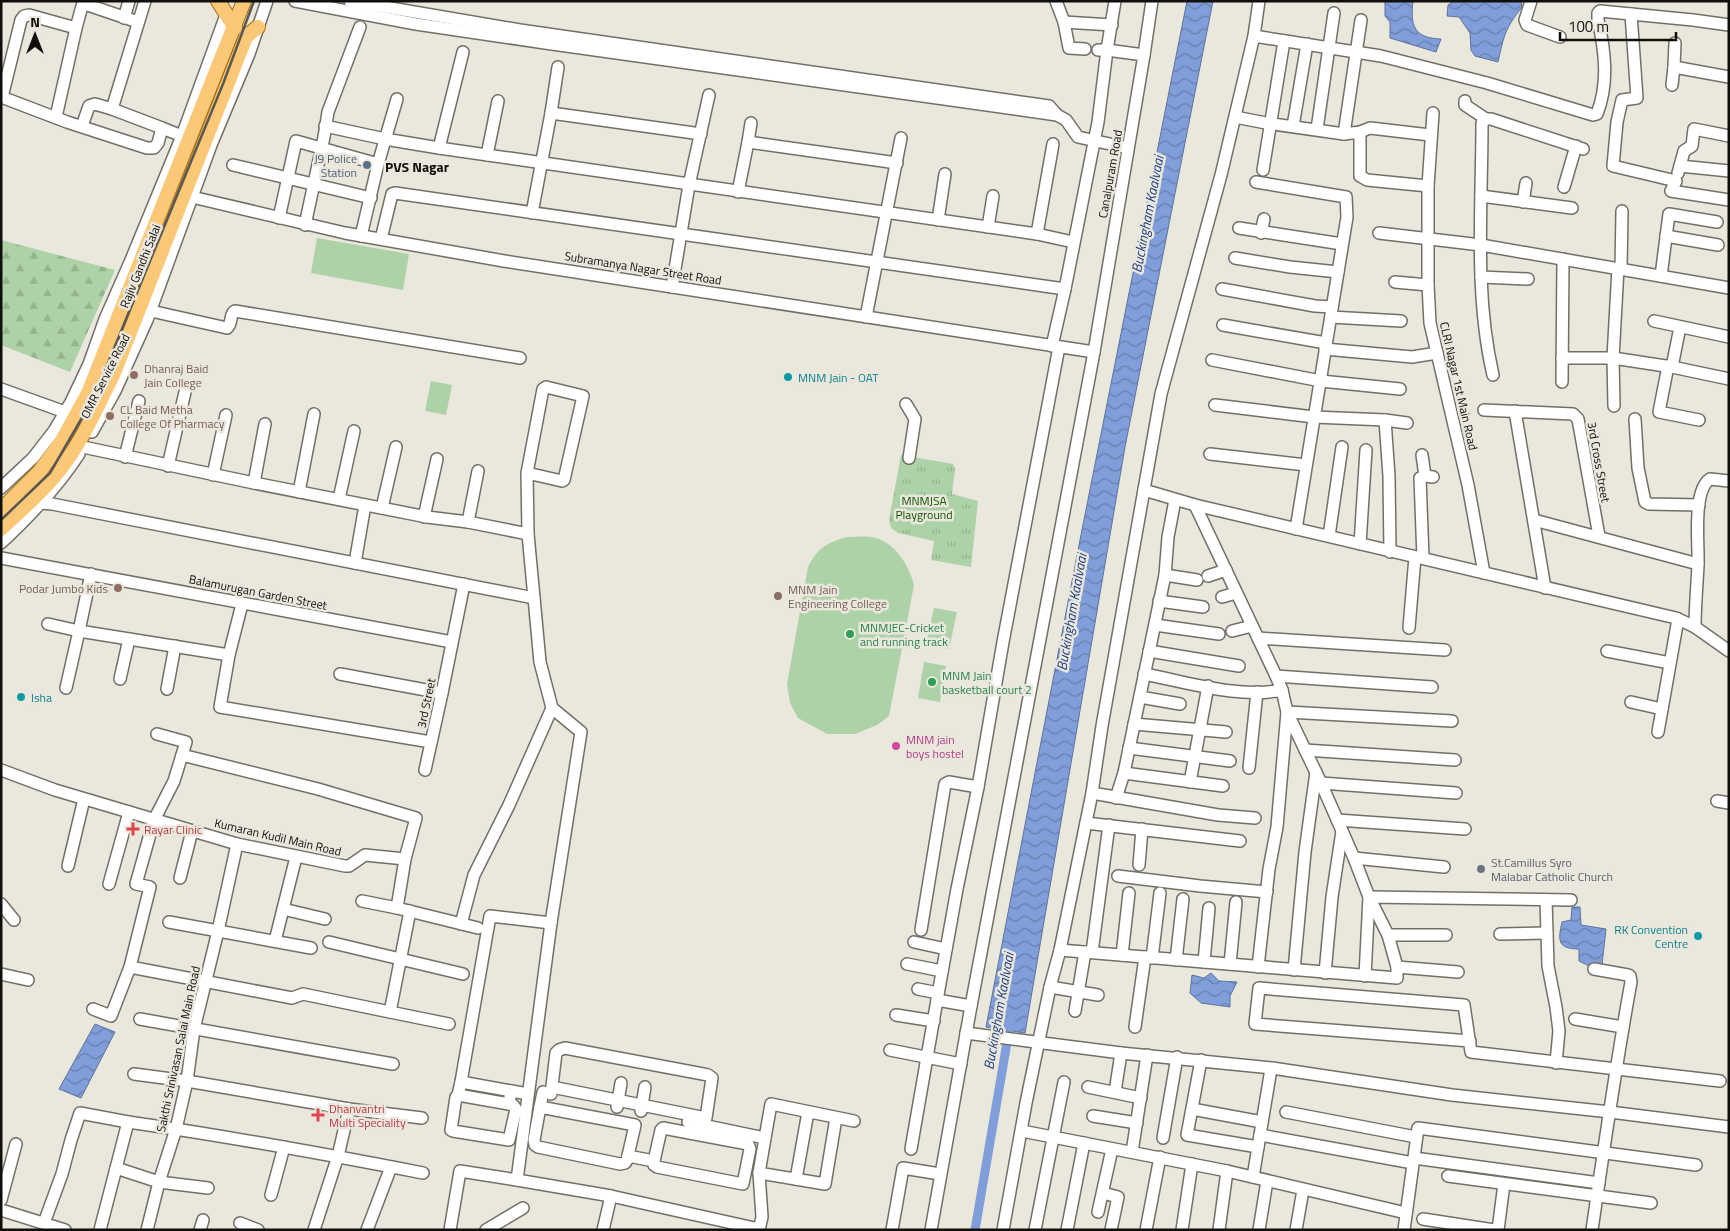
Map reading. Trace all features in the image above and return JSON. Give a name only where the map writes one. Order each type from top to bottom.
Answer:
[{"type":"main road","points":[[218,1],[235,28]]},
{"type":"main road","name":"Rajiv Gandhi Salai","points":[[1,510],[45,464],[60,444],[88,393],[235,28],[244,1]]},
{"type":"main road","name":"Rajiv Gandhi Salai","points":[[1,529],[53,479],[63,466],[84,431],[114,373],[189,195],[246,37],[258,27]]},
{"type":"street","points":[[124,18],[129,1]]},
{"type":"street","points":[[112,109],[145,1]]},
{"type":"street","name":"OMR Service Road","points":[[1,543],[41,503],[66,474],[84,447],[115,391],[150,311],[189,195],[249,54],[267,1]]},
{"type":"street","points":[[295,1],[416,24],[536,42],[1057,115]]},
{"type":"street","points":[[350,1],[520,30],[1049,106],[1057,115],[1066,120],[1078,137],[1128,148]]},
{"type":"street","points":[[1056,1],[1064,22],[1069,48],[1085,49]]},
{"type":"street","points":[[911,1149],[946,949],[978,787],[1073,242],[1098,122],[1103,50],[1112,26],[1115,1]]},
{"type":"street","name":"Canalpuram Road","points":[[931,1230],[971,1006],[1094,352],[1152,1]]},
{"type":"street","points":[[1004,1230],[1050,987],[1060,950],[1092,793],[1161,394],[1210,217],[1235,117],[1254,36],[1259,1]]},
{"type":"street","points":[[1532,1],[1525,20],[1527,25],[1560,37]]},
{"type":"street","points":[[56,117],[82,6],[88,5],[138,22]]},
{"type":"street","points":[[1254,36],[1381,56],[1487,83],[1594,115],[1597,114],[1602,102],[1605,72],[1598,13],[1600,11],[1693,20],[1729,26]]},
{"type":"street","points":[[1318,129],[1334,13]]},
{"type":"street","points":[[1631,14],[1637,98],[1622,100],[1617,122],[1613,166],[1676,182]]},
{"type":"street","points":[[1,488],[33,458],[54,431],[89,364],[104,319],[131,260],[182,136],[226,15]]},
{"type":"street","points":[[76,28],[24,16],[21,20],[3,93],[4,98],[147,148],[154,148],[158,143],[162,128]]},
{"type":"street","points":[[1344,134],[1361,20]]},
{"type":"street","points":[[1064,22],[1112,26]]},
{"type":"street","points":[[306,225],[328,112],[360,27]]},
{"type":"street","points":[[1262,170],[1284,41]]},
{"type":"street","points":[[1672,85],[1675,43]]},
{"type":"street","points":[[1293,126],[1307,44]]},
{"type":"street","points":[[1103,50],[1144,55]]},
{"type":"street","points":[[439,148],[463,52]]},
{"type":"street","points":[[532,212],[558,67]]},
{"type":"street","points":[[1674,67],[1729,77]]},
{"type":"street","points":[[672,287],[689,185],[710,95]]},
{"type":"street","points":[[361,236],[378,164],[397,99]]},
{"type":"street","points":[[486,155],[498,101]]},
{"type":"street","points":[[1465,101],[1465,105],[1468,108],[1486,119],[1580,148],[1564,187]]},
{"type":"street","points":[[82,126],[89,106],[95,104],[182,136]]},
{"type":"street","name":"CLRI Nagar 1st Main Road","points":[[1432,113],[1428,186],[1430,323],[1468,485],[1484,573]]},
{"type":"street","points":[[551,114],[701,134]]},
{"type":"street","points":[[1235,117],[1269,124],[1318,129],[1344,134],[1360,132],[1370,128],[1430,136]]},
{"type":"street","points":[[1486,119],[1482,123],[1482,315],[1493,375]]},
{"type":"street","points":[[738,192],[751,123]]},
{"type":"street","points":[[325,126],[439,148],[1037,234],[1073,242]]},
{"type":"street","points":[[1729,136],[1694,129],[1692,146],[1684,151],[1676,182],[1671,192],[1729,200]]},
{"type":"street","points":[[1360,132],[1360,176],[1367,180],[1428,186]]},
{"type":"street","points":[[866,317],[901,138]]},
{"type":"street","points":[[279,218],[296,141],[378,164]]},
{"type":"street","points":[[748,142],[897,163]]},
{"type":"street","points":[[1037,234],[1053,144]]},
{"type":"street","points":[[233,165],[371,198]]},
{"type":"street","points":[[1680,166],[1729,171]]},
{"type":"street","points":[[938,220],[945,174]]},
{"type":"street","points":[[1256,182],[1346,197],[1347,217],[1296,529]]},
{"type":"street","points":[[1522,202],[1526,183]]},
{"type":"street","points":[[381,239],[390,198],[395,193],[1065,289]]},
{"type":"street","name":"Subramanya Nagar Street Road","points":[[189,195],[306,225],[504,261],[1094,352]]},
{"type":"street","points":[[988,227],[993,196]]},
{"type":"street","points":[[1481,196],[1572,208]]},
{"type":"street","points":[[1614,406],[1613,358],[1622,211]]},
{"type":"street","points":[[1660,276],[1669,214],[1717,222]]},
{"type":"street","points":[[1261,233],[1264,219]]},
{"type":"street","points":[[1239,228],[1261,233],[1342,244]]},
{"type":"street","points":[[1380,233],[1481,245],[1729,288]]},
{"type":"street","points":[[1666,236],[1718,245]]},
{"type":"street","points":[[1235,258],[1290,267],[1338,272]]},
{"type":"street","points":[[1562,382],[1563,258]]},
{"type":"street","points":[[1481,277],[1528,279]]},
{"type":"street","points":[[1395,282],[1428,285]]},
{"type":"street","points":[[1222,289],[1315,306],[1331,312],[1401,321]]},
{"type":"street","points":[[150,311],[227,328],[230,326],[232,315],[236,311],[520,358]]},
{"type":"street","points":[[1654,321],[1729,337]]},
{"type":"street","points":[[1223,325],[1326,346],[1412,357],[1437,353]]},
{"type":"street","points":[[1680,327],[1659,412],[1699,420]]},
{"type":"street","points":[[1562,358],[1613,358],[1729,379]]},
{"type":"street","points":[[1212,360],[1321,381],[1400,389]]},
{"type":"street","points":[[517,1180],[551,923],[581,732],[552,708],[540,662],[528,534],[527,473],[542,389],[546,386],[583,396],[564,480],[527,473]]},
{"type":"street","points":[[1,389],[65,412]]},
{"type":"street","points":[[168,466],[185,392]]},
{"type":"street","points":[[125,457],[139,401]]},
{"type":"street","points":[[906,404],[915,419],[909,458]]},
{"type":"street","points":[[1215,404],[1314,417],[1385,420],[1407,423]]},
{"type":"street","points":[[1484,410],[1515,411],[1545,588]]},
{"type":"street","name":"3rd Cross Street","points":[[1515,411],[1573,414],[1578,418],[1599,536]]},
{"type":"street","points":[[299,492],[314,414]]},
{"type":"street","points":[[213,475],[226,415]]},
{"type":"street","points":[[1635,418],[1638,468],[1645,502],[1649,504],[1699,505]]},
{"type":"street","points":[[1385,420],[1390,505],[1390,552]]},
{"type":"street","points":[[254,483],[265,424]]},
{"type":"street","points":[[339,499],[354,431]]},
{"type":"street","points":[[84,447],[168,466],[424,517],[468,522],[528,534]]},
{"type":"street","points":[[382,508],[396,447]]},
{"type":"street","points":[[1329,536],[1342,447]]},
{"type":"street","points":[[1360,544],[1366,450]]},
{"type":"street","points":[[1210,454],[1306,465]]},
{"type":"street","points":[[1409,628],[1419,558],[1420,478],[1429,476],[1422,454]]},
{"type":"street","points":[[424,517],[437,459]]},
{"type":"street","points":[[468,522],[478,471]]},
{"type":"street","points":[[1695,627],[1699,505],[1706,481],[1710,478],[1729,481]]},
{"type":"street","points":[[1144,490],[1195,505],[1678,619],[1695,627],[1729,651]]},
{"type":"street","points":[[1116,798],[1124,773],[1165,575],[1168,537],[1175,500]]},
{"type":"street","points":[[41,503],[534,598]]},
{"type":"street","points":[[355,563],[365,505]]},
{"type":"street","points":[[1195,505],[1276,676],[1282,690],[1287,712],[1319,778],[1369,897],[1388,935],[1397,973],[1396,1000]]},
{"type":"street","points":[[1534,520],[1698,564]]},
{"type":"street","name":"Balamurugan Garden Street","points":[[1,558],[452,642]]},
{"type":"street","points":[[1165,575],[1202,578],[1226,570]]},
{"type":"street","points":[[66,688],[91,574]]},
{"type":"street","points":[[452,642],[464,584]]},
{"type":"street","points":[[1222,597],[1236,593]]},
{"type":"street","points":[[1159,601],[1203,607]]},
{"type":"street","points":[[242,604],[228,655],[220,707],[431,742]]},
{"type":"street","points":[[1658,732],[1678,619]]},
{"type":"street","points":[[48,624],[79,632],[228,655]]},
{"type":"street","points":[[1154,625],[1199,633],[1219,634]]},
{"type":"street","points":[[1232,632],[1252,626]]},
{"type":"street","points":[[1258,638],[1445,650]]},
{"type":"street","points":[[120,679],[129,639]]},
{"type":"street","name":"3rd Street","points":[[425,770],[452,642]]},
{"type":"street","points":[[167,689],[175,646]]},
{"type":"street","points":[[1149,651],[1239,666]]},
{"type":"street","points":[[1607,651],[1670,662]]},
{"type":"street","points":[[340,674],[442,693]]},
{"type":"street","points":[[1144,674],[1208,686],[1258,692],[1282,690]]},
{"type":"street","points":[[1276,676],[1432,688]]},
{"type":"street","points":[[1190,782],[1208,686]]},
{"type":"street","points":[[1249,768],[1258,692]]},
{"type":"street","points":[[1140,697],[1180,704]]},
{"type":"street","points":[[1631,702],[1662,709]]},
{"type":"street","points":[[461,924],[474,876],[509,805],[552,708]]},
{"type":"street","points":[[1287,712],[1452,721]]},
{"type":"street","points":[[1258,967],[1277,827],[1287,712]]},
{"type":"street","points":[[1134,724],[1226,732]]},
{"type":"street","points":[[94,1009],[111,1016],[130,967],[150,887],[136,884],[154,820],[174,781],[186,742],[157,734]]},
{"type":"street","points":[[1129,748],[1230,761]]},
{"type":"street","points":[[1305,750],[1455,760]]},
{"type":"street","points":[[182,755],[318,789],[416,818],[405,859],[398,908]]},
{"type":"street","name":"Kumaran Kudil Main Road","points":[[1,770],[55,790],[154,820],[237,844],[296,857],[345,866],[349,866],[365,855],[405,859]]},
{"type":"street","points":[[1124,773],[1223,786]]},
{"type":"street","points":[[1319,778],[1456,793]]},
{"type":"street","points":[[1294,970],[1308,828],[1319,778]]},
{"type":"street","points":[[922,930],[945,784],[949,782],[978,787]]},
{"type":"street","points":[[1092,793],[1218,814],[1255,818]]},
{"type":"street","points":[[68,866],[84,799]]},
{"type":"street","points":[[109,884],[129,812]]},
{"type":"street","points":[[1086,823],[1240,841]]},
{"type":"street","points":[[1075,1011],[1089,952],[1109,825]]},
{"type":"street","points":[[1340,826],[1465,830]]},
{"type":"street","points":[[1325,973],[1340,826]]},
{"type":"street","points":[[1139,865],[1142,829]]},
{"type":"street","points":[[180,878],[192,831]]},
{"type":"street","name":"Sakthi Srinivasan Salai Main Road","points":[[147,1230],[176,1129],[187,1081],[194,1029],[237,844]]},
{"type":"street","points":[[275,941],[296,857]]},
{"type":"street","points":[[1354,858],[1444,868]]},
{"type":"street","points":[[1118,876],[1267,892]]},
{"type":"street","points":[[1135,1027],[1160,893]]},
{"type":"street","points":[[1122,955],[1129,894]]},
{"type":"street","points":[[1369,897],[1571,900]]},
{"type":"street","points":[[1365,976],[1369,897]]},
{"type":"street","points":[[1176,960],[1183,899]]},
{"type":"street","points":[[1546,900],[1548,966],[1556,1007],[1558,1031],[1556,1063]]},
{"type":"street","points":[[362,901],[478,928]]},
{"type":"street","points":[[1230,964],[1236,902]]},
{"type":"street","points":[[1,904],[14,920]]},
{"type":"street","points":[[1204,962],[1210,908]]},
{"type":"street","points":[[283,909],[325,919]]},
{"type":"street","points":[[390,1012],[410,911]]},
{"type":"street","points":[[458,1095],[513,1105],[516,1109],[509,1140],[451,1130],[490,916],[551,923]]},
{"type":"street","points":[[169,922],[311,948]]},
{"type":"street","points":[[1500,934],[1547,933]]},
{"type":"street","points":[[1388,935],[1446,935]]},
{"type":"street","points":[[329,942],[463,974]]},
{"type":"street","points":[[914,942],[946,949]]},
{"type":"street","points":[[1060,950],[1365,976],[1397,973],[1458,972]]},
{"type":"street","points":[[907,964],[942,971]]},
{"type":"street","points":[[130,967],[206,980],[292,998],[303,994],[449,1024]]},
{"type":"street","points":[[1592,1230],[1615,1070],[1631,982],[1630,976],[1594,969]]},
{"type":"street","points":[[1,974],[28,980]]},
{"type":"street","points":[[1050,987],[1098,995]]},
{"type":"street","points":[[1470,1041],[1255,1024],[1259,988],[1464,1006],[1470,1041],[1471,1052],[1720,1081]]},
{"type":"street","points":[[918,989],[971,1006]]},
{"type":"street","points":[[896,1015],[934,1021]]},
{"type":"street","points":[[140,1019],[393,1064]]},
{"type":"street","points":[[1575,1019],[1623,1027]]},
{"type":"street","points":[[966,1033],[1201,1060],[1452,1094],[1729,1127]]},
{"type":"street","points":[[646,1087],[625,1163],[620,1164],[534,1145],[540,1107],[548,1091],[556,1053],[565,1048],[708,1075],[712,1078],[705,1122]]},
{"type":"street","points":[[890,1050],[961,1064]]},
{"type":"street","points":[[1115,1092],[1121,1052]]},
{"type":"street","points":[[1132,1152],[1147,1055]]},
{"type":"street","points":[[1163,1138],[1176,1057]]},
{"type":"street","points":[[1201,1060],[1187,1135],[1259,1141],[1599,1183]]},
{"type":"street","points":[[1253,1177],[1271,1069]]},
{"type":"street","points":[[134,1074],[187,1081],[349,1109],[422,1118]]},
{"type":"street","points":[[461,1082],[511,1091],[548,1091],[617,1104],[705,1122],[749,1140]]},
{"type":"street","points":[[1035,1230],[1064,1082]]},
{"type":"street","points":[[617,1104],[621,1083]]},
{"type":"street","points":[[1088,1088],[1141,1098]]},
{"type":"street","points":[[509,1104],[511,1091]]},
{"type":"street","points":[[450,1230],[460,1171],[611,1196],[759,1230],[762,1217],[759,1173],[771,1104],[854,1121]]},
{"type":"street","points":[[540,1107],[635,1125]]},
{"type":"street","points":[[314,1230],[338,1156],[349,1109]]},
{"type":"street","points":[[1192,1109],[1262,1122]]},
{"type":"street","points":[[640,1110],[668,1123],[749,1140],[765,1138]]},
{"type":"street","points":[[796,1179],[808,1112]]},
{"type":"street","points":[[1286,1112],[1416,1137]]},
{"type":"street","points":[[44,1223],[62,1174],[80,1113],[338,1156],[423,1173]]},
{"type":"street","points":[[1093,1116],[1137,1123]]},
{"type":"street","points":[[759,1173],[825,1184],[836,1118]]},
{"type":"street","points":[[100,1230],[128,1122]]},
{"type":"street","points":[[705,1122],[668,1123],[661,1130],[654,1165],[742,1184],[750,1149],[749,1140]]},
{"type":"street","points":[[1404,1230],[1418,1128],[1696,1165]]},
{"type":"street","points":[[1022,1131],[1227,1171],[1406,1213]]},
{"type":"street","points":[[1067,1230],[1084,1143]]},
{"type":"street","points":[[1,1200],[16,1144]]},
{"type":"street","points":[[271,1195],[284,1147]]},
{"type":"street","points":[[1098,1212],[1112,1149]]},
{"type":"street","points":[[628,1156],[654,1161]]},
{"type":"street","points":[[1146,1230],[1160,1157]]},
{"type":"street","points":[[1182,1230],[1192,1164]]},
{"type":"street","points":[[367,1230],[391,1167]]},
{"type":"street","points":[[116,1168],[160,1182],[208,1188]]},
{"type":"street","points":[[892,1230],[903,1168],[940,1174]]},
{"type":"street","points":[[1219,1230],[1227,1171]]},
{"type":"street","points":[[1448,1176],[1650,1203]]},
{"type":"street","points":[[1259,1230],[1267,1180]]},
{"type":"street","points":[[1498,1230],[1504,1184]]},
{"type":"street","points":[[1296,1230],[1303,1190]]},
{"type":"street","points":[[1103,1194],[1118,1198],[1111,1230]]},
{"type":"street","points":[[603,1230],[611,1196]]},
{"type":"street","points":[[486,1230],[523,1208]]},
{"type":"street","points":[[1,1210],[65,1230]]},
{"type":"street","points":[[504,1219],[511,1230]]},
{"type":"street","points":[[1423,1219],[1494,1230]]},
{"type":"street","points":[[240,1223],[258,1230]]},
{"type":"green space","points":[[317,238],[409,254],[403,290],[311,273]]},
{"type":"green space","points":[[1,240],[115,270],[70,372],[1,345]]},
{"type":"green space","points":[[431,381],[452,385],[446,415],[425,411]]},
{"type":"green space","name":"MNMJSA Playground","points":[[901,455],[953,464],[955,469],[952,494],[978,501],[971,567],[931,560],[934,541],[898,533],[891,528],[889,520]]},
{"type":"green space","name":"MNMJEC-Cricket and running track","points":[[847,537],[871,537],[887,543],[904,562],[914,585],[889,716],[877,725],[855,734],[827,734],[798,718],[790,703],[787,684],[808,567],[819,550],[834,541]]},
{"type":"green space","points":[[934,608],[957,612],[949,649],[926,644]]},
{"type":"green space","name":"MNM Jain basketball court 2","points":[[924,662],[946,666],[940,702],[918,698]]},
{"type":"water","points":[[1187,1],[1213,1],[1125,447],[1025,1033],[986,1027],[1080,540]]},
{"type":"water","points":[[1385,1],[1413,1],[1412,17],[1416,29],[1425,36],[1441,39],[1436,52],[1390,38],[1390,22],[1385,16]]},
{"type":"water","points":[[1454,1],[1521,1],[1522,7],[1506,33],[1498,62],[1475,56],[1471,50],[1470,33],[1459,17],[1447,16],[1448,5]]},
{"type":"water","points":[[1572,907],[1580,907],[1581,925],[1606,929],[1602,965],[1589,966],[1579,961],[1579,949],[1572,949],[1561,942],[1562,922],[1571,920]]},
{"type":"water","points":[[1211,973],[1219,981],[1237,982],[1230,996],[1230,1007],[1201,1003],[1190,993],[1192,975],[1204,978]]},
{"type":"water","points":[[95,1024],[115,1032],[81,1098],[59,1089]]},
{"type":"waterway","name":"Buckingham Kaalvaai","points":[[975,1230],[1011,1019]]},
{"type":"railway","points":[[1,520],[50,473],[94,397],[223,84],[254,1]]},
{"type":"place","name":"J9 Police Station","points":[[367,165]]},
{"type":"place","name":"Dhanraj Baid Jain College","points":[[134,375]]},
{"type":"place","name":"MNM Jain - OAT","points":[[788,377]]},
{"type":"place","name":"CL Baid Metha College Of Pharmacy","points":[[110,416]]},
{"type":"place","name":"Podar Jumbo Kids","points":[[118,588]]},
{"type":"place","name":"MNM Jain Engineering College","points":[[778,596]]},
{"type":"place","name":"MNMJEC-Cricket and running track","points":[[850,634]]},
{"type":"place","name":"MNM Jain basketball court 2","points":[[932,682]]},
{"type":"place","name":"Isha","points":[[21,697]]},
{"type":"place","name":"MNM jain boys hostel","points":[[896,746]]},
{"type":"place","name":"Rayar Clinic","points":[[133,829]]},
{"type":"place","name":"St.Camillus Syro Malabar Catholic Church","points":[[1481,869]]},
{"type":"place","name":"RK Convention Centre","points":[[1698,936]]},
{"type":"place","name":"Dhanvantri Multi Speciality","points":[[318,1115]]},
{"type":"district","name":"PVS Nagar","points":[[417,166]]}]
